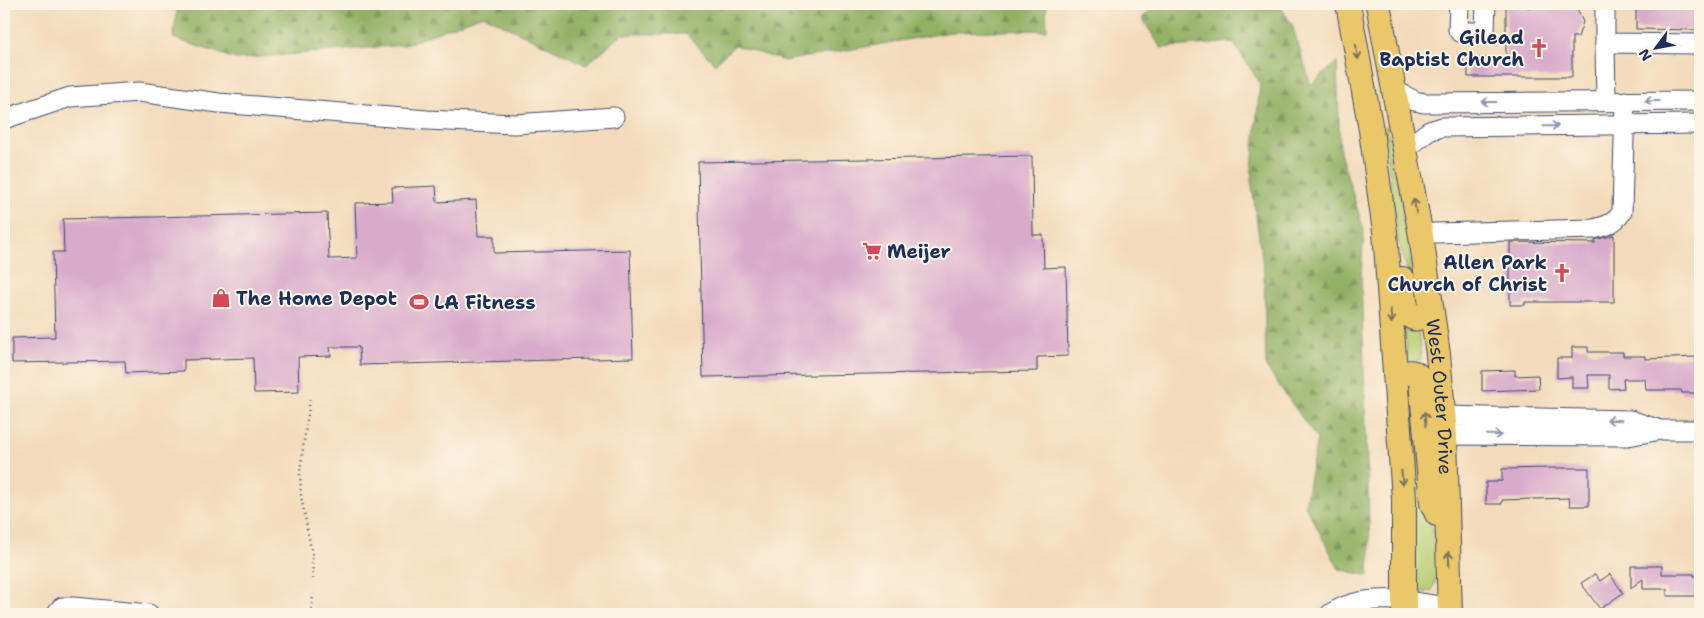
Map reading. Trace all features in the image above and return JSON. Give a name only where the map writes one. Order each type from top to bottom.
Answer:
[{"type":"main road","points":[[1348,4],[1371,130],[1385,232],[1404,499],[1404,607]]},
{"type":"main road","name":"West Outer Drive","points":[[1378,4],[1421,236],[1445,426],[1448,533],[1445,612]]},
{"type":"main road","points":[[1385,232],[1402,260],[1407,310],[1410,317],[1419,319],[1431,310]]},
{"type":"main road","points":[[1396,380],[1405,372],[1410,372],[1416,373],[1422,381],[1432,503],[1448,533]]},
{"type":"street","points":[[1459,4],[1458,30],[1460,32],[1484,32],[1486,4]]},
{"type":"street","points":[[1605,4],[1606,101]]},
{"type":"street","points":[[1605,43],[1700,44]]},
{"type":"street","points":[[1394,90],[1415,101],[1424,103],[1700,101]]},
{"type":"street","points":[[4,119],[70,98],[139,92],[219,103],[426,120],[515,124],[614,117]]},
{"type":"street","points":[[1421,236],[1434,233],[1593,229],[1608,226],[1617,220],[1622,212],[1626,124],[1625,101]]},
{"type":"street","points":[[1404,150],[1429,131],[1442,127],[1700,124]]},
{"type":"street","points":[[1445,426],[1628,436],[1661,430],[1700,430]]},
{"type":"street","points":[[1330,614],[1345,605],[1357,602],[1445,612]]},
{"type":"street","points":[[58,614],[58,610],[62,607],[73,607],[149,614]]},
{"type":"path","points":[[310,400],[302,456],[300,496],[312,554],[313,579]]},
{"type":"path","points":[[311,614],[313,594]]},
{"type":"green space","points":[[178,4],[1046,4],[1047,30],[951,32],[784,61],[735,45],[715,64],[686,34],[622,34],[586,65],[483,15],[404,45],[236,59],[173,38]]},
{"type":"green space","points":[[1157,4],[1279,4],[1292,25],[1311,85],[1337,62],[1340,152],[1364,231],[1361,276],[1370,552],[1369,576],[1339,569],[1305,505],[1317,439],[1266,367],[1264,274],[1251,179],[1260,83],[1233,42],[1161,48],[1142,18]]},
{"type":"green space","points":[[1387,126],[1406,227],[1416,305],[1398,240],[1384,127]]},
{"type":"green space","points":[[1418,330],[1421,360],[1408,361],[1405,331]]},
{"type":"green space","points":[[1409,380],[1427,513],[1436,540],[1437,576],[1432,590],[1427,592],[1417,592],[1414,586],[1407,384]]},
{"type":"building","points":[[1636,4],[1700,4],[1700,30],[1636,29]]},
{"type":"building","name":"Gilead Baptist Church","points":[[1506,5],[1577,8],[1583,22],[1578,37],[1572,37],[1572,77],[1468,77],[1468,69],[1463,69],[1463,58],[1506,58]]},
{"type":"building","name":"Meijer","points":[[1032,156],[1033,235],[1043,235],[1044,268],[1066,267],[1068,356],[1037,357],[1037,371],[703,377],[698,162]]},
{"type":"building","points":[[436,186],[437,202],[476,200],[478,236],[494,236],[494,253],[630,250],[633,358],[360,365],[359,347],[330,347],[331,356],[298,357],[299,392],[254,393],[253,358],[184,360],[184,371],[126,373],[125,361],[12,363],[12,338],[55,337],[53,252],[64,252],[63,219],[327,213],[329,259],[357,258],[355,203],[393,202],[392,188]]},
{"type":"building","name":"Allen Park Church of Christ","points":[[1614,235],[1614,302],[1525,302],[1525,305],[1510,305],[1510,242],[1595,243],[1595,240]]},
{"type":"building","points":[[1572,347],[1588,347],[1588,352],[1623,352],[1623,356],[1645,356],[1645,359],[1696,357],[1696,393],[1682,393],[1681,390],[1646,390],[1645,379],[1623,379],[1624,388],[1609,389],[1609,375],[1588,375],[1589,388],[1572,388],[1572,377],[1557,378],[1557,358],[1572,358]]},
{"type":"building","points":[[1515,370],[1515,376],[1538,375],[1539,389],[1482,391],[1482,371]]},
{"type":"building","points":[[1589,468],[1589,506],[1570,506],[1569,498],[1502,500],[1502,504],[1486,504],[1486,482],[1502,481],[1502,469]]},
{"type":"building","points":[[1631,566],[1662,566],[1662,574],[1694,574],[1694,576],[1700,576],[1700,596],[1667,596],[1667,589],[1643,589],[1643,579],[1631,588]]},
{"type":"building","points":[[1595,574],[1600,581],[1610,574],[1623,593],[1600,609],[1581,583]]},
{"type":"place","name":"Gilead Baptist Church","points":[[1539,48]]},
{"type":"place","name":"Meijer","points":[[872,251]]},
{"type":"place","name":"Allen Park Church of Christ","points":[[1562,273]]},
{"type":"place","name":"The Home Depot","points":[[221,298]]},
{"type":"place","name":"LA Fitness","points":[[419,302]]}]
